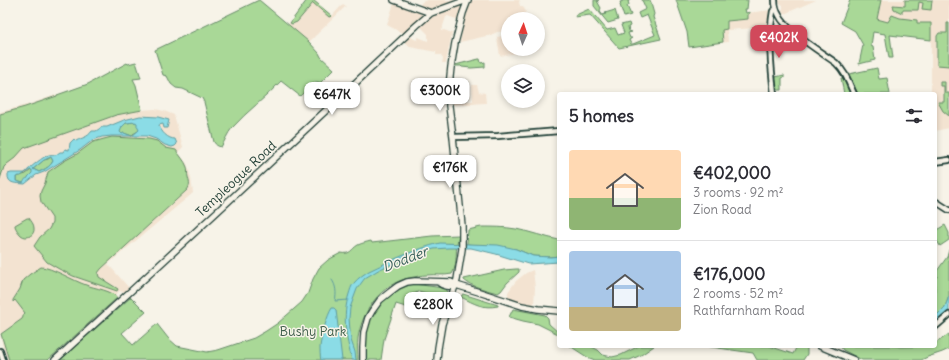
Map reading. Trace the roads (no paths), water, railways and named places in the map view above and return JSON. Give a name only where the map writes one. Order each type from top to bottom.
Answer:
[{"type":"main road","points":[[394,0],[431,13],[467,0]]},
{"type":"main road","points":[[437,360],[442,324],[456,285],[462,249],[462,226],[449,106],[450,74],[455,42],[467,0]]},
{"type":"main road","points":[[456,4],[461,8],[463,13]]},
{"type":"main road","name":"Templeogue Road","points":[[55,360],[146,278],[431,13]]},
{"type":"main road","points":[[363,360],[365,327],[370,314],[380,300],[394,288],[415,281],[438,282],[443,286],[450,287],[456,285],[526,307],[557,311]]},
{"type":"main road","points":[[834,349],[854,360]]},
{"type":"street","points":[[775,0],[776,9],[779,16],[786,25],[836,63],[845,72],[853,92]]},
{"type":"street","points":[[774,92],[770,41],[773,11],[776,9]]},
{"type":"street","points":[[771,24],[773,20],[779,16]]},
{"type":"street","points":[[453,137],[498,136],[557,131]]},
{"type":"street","points":[[937,162],[949,160]]},
{"type":"street","points":[[937,202],[949,210]]},
{"type":"street","points":[[937,325],[949,315]]},
{"type":"street","points":[[0,351],[3,360]]},
{"type":"water","points":[[140,116],[158,117],[169,120],[167,128],[164,128],[163,124],[159,125],[160,128],[167,136],[175,139],[177,144],[172,147],[147,136],[102,137],[93,140],[80,150],[44,172],[36,175],[25,184],[13,183],[9,180],[8,174],[25,173],[29,168],[47,156],[56,155],[63,152],[65,149],[69,150],[70,143],[74,139],[76,141],[87,136],[92,131],[96,131],[102,127],[107,127],[124,120]],"holes":[[[126,123],[137,123],[139,130],[132,136],[124,133],[122,134],[120,132]],[[51,157],[53,161],[49,166],[39,172],[33,169],[44,160]],[[30,170],[32,170],[32,173],[23,183],[16,181],[16,177],[21,176]]]},
{"type":"water","name":"Dodder","points":[[440,243],[498,245],[516,249],[533,256],[557,256],[557,262],[528,264],[471,248],[448,248],[434,249],[423,252],[380,269],[365,278],[357,289],[350,308],[349,318],[351,340],[356,360],[352,360],[348,344],[345,319],[347,302],[353,284],[357,279],[369,271],[431,245]]},
{"type":"water","points":[[949,296],[949,312],[937,322],[937,315],[945,307]]},
{"type":"water","points":[[332,308],[336,310],[342,360],[321,360],[320,347],[326,321]]},
{"type":"waterway","points":[[332,280],[336,290],[335,301],[349,300]]},
{"type":"park label","name":"Bushy Park","points":[[313,331]]}]
